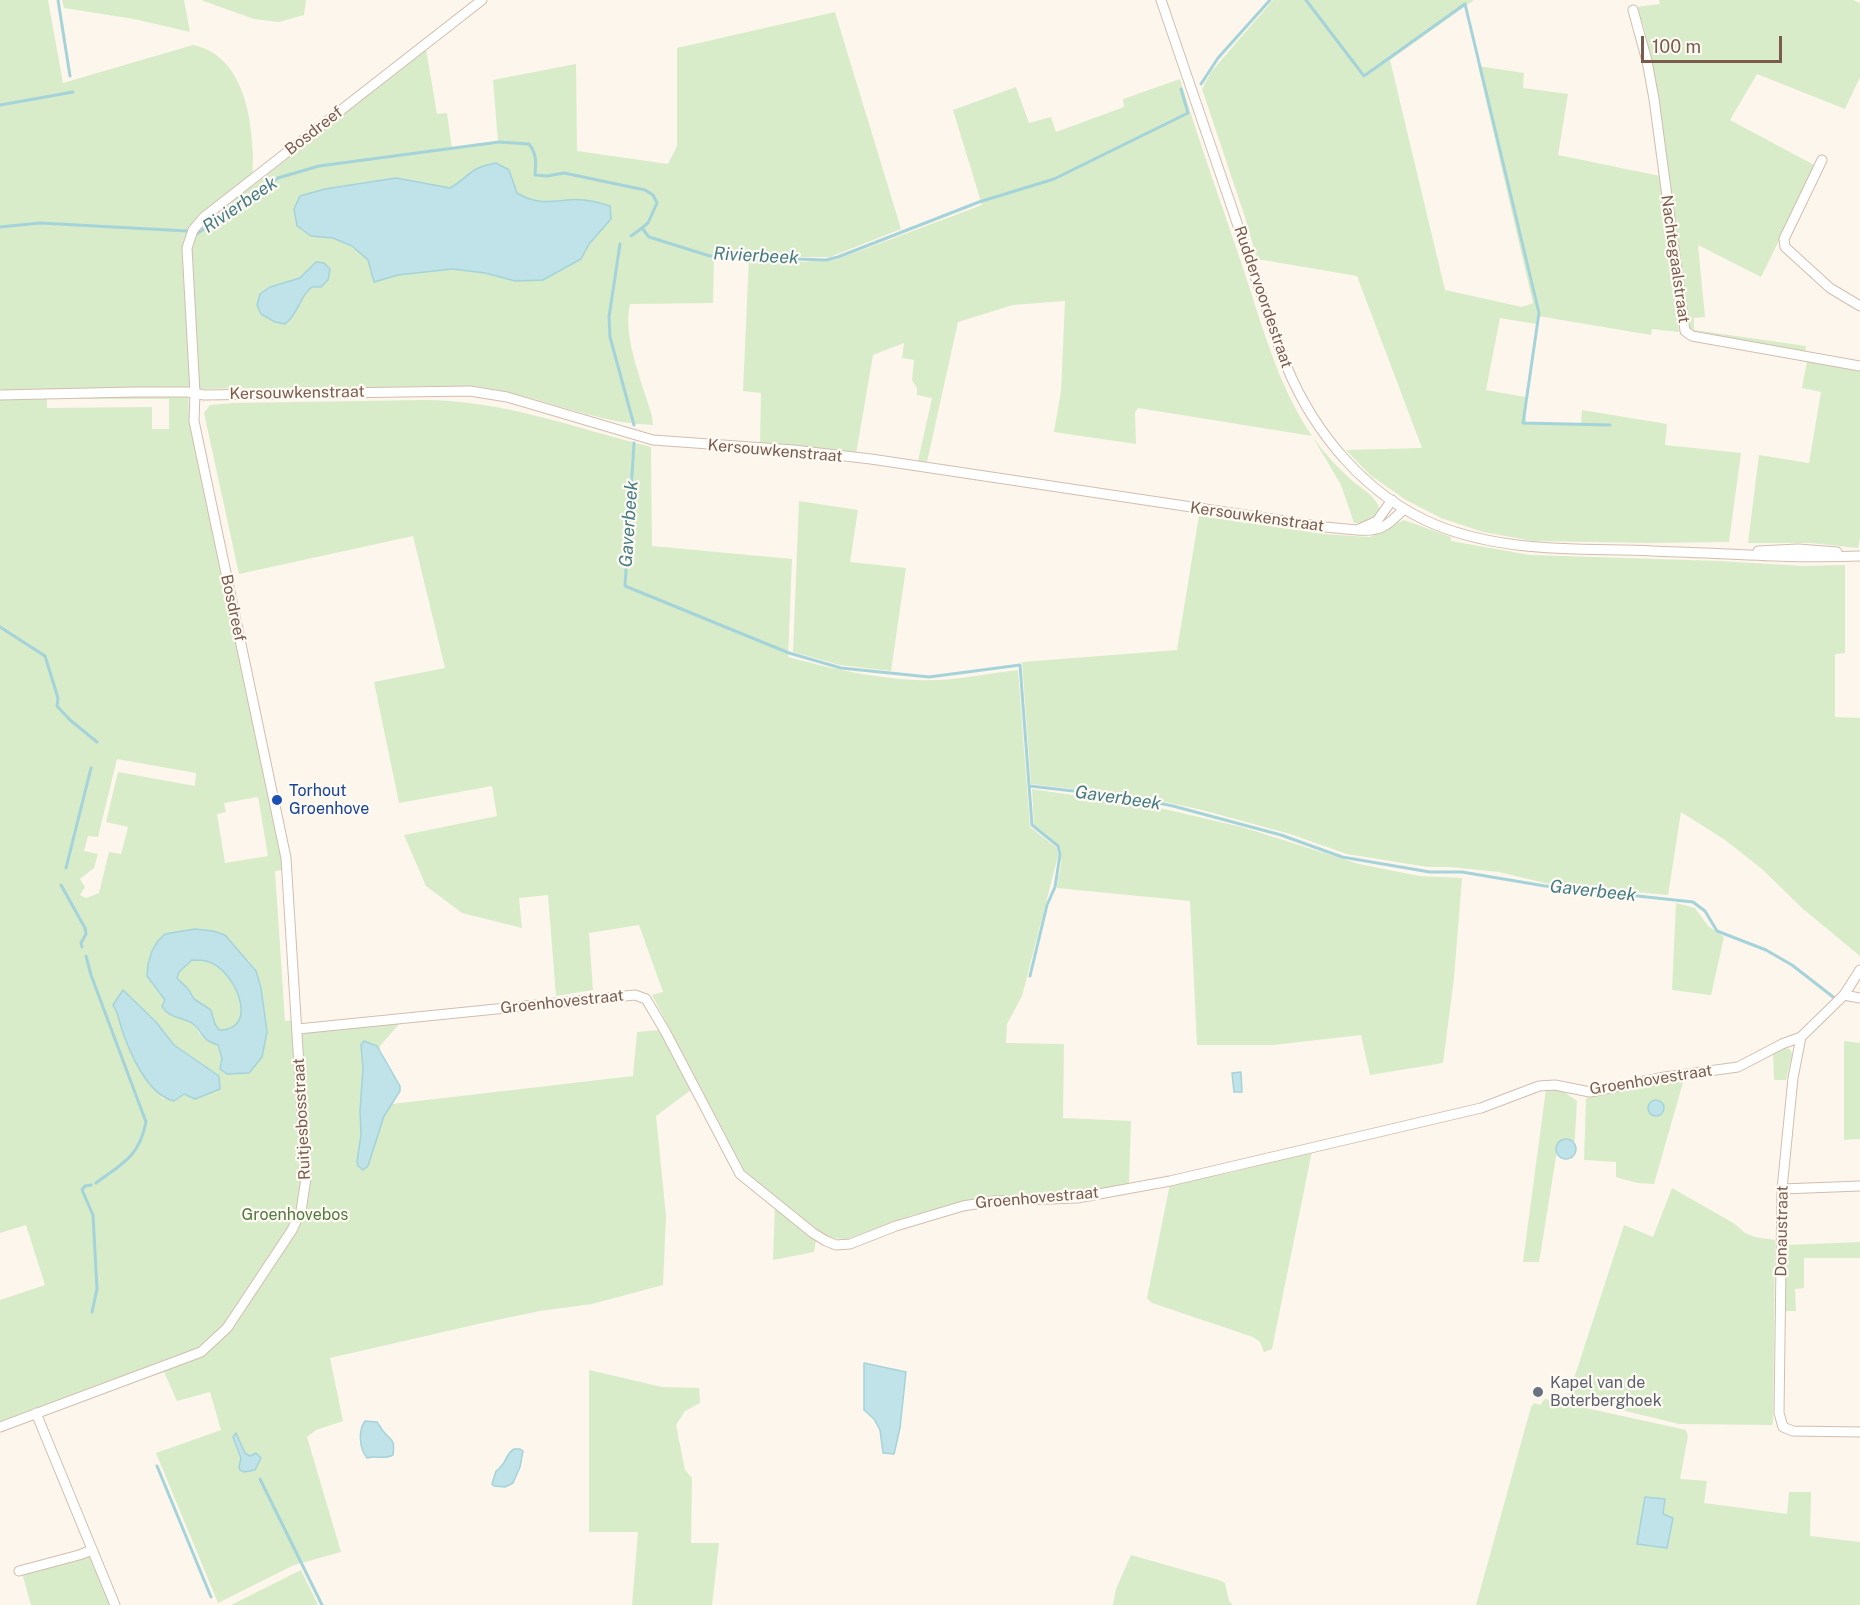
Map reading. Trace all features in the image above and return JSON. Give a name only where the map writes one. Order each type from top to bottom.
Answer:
[{"type":"street","name":"Bosdreef","points":[[271,787],[194,421],[195,393],[187,248],[198,222],[482,0]]},
{"type":"street","name":"Ruddervoordestraat","points":[[1161,0],[1286,366],[1323,431],[1344,460],[1392,500],[1435,525],[1489,541],[1542,549],[1737,554],[1773,549],[1798,549],[1860,556]]},
{"type":"street","name":"Nachtegaalstraat","points":[[1633,10],[1652,89],[1684,331],[1692,336],[1860,366]]},
{"type":"street","points":[[1822,160],[1784,239],[1785,247],[1830,288],[1860,306]]},
{"type":"street","name":"Kersouwkenstraat","points":[[195,393],[426,391],[487,393],[653,440],[793,450],[871,459],[1313,526],[1372,531],[1385,527],[1404,509]]},
{"type":"street","points":[[0,395],[195,393]]},
{"type":"street","points":[[1357,530],[1377,521],[1392,500]]},
{"type":"street","name":"Ruitjesbosstraat","points":[[0,1427],[201,1352],[227,1328],[292,1230],[303,1203],[306,1178],[286,858],[271,787]]},
{"type":"street","name":"Groenhovestraat","points":[[298,1029],[635,994],[646,999],[659,1020],[740,1173],[813,1233],[836,1245],[850,1244],[896,1226],[963,1206],[994,1201],[1077,1198],[1228,1168],[1287,1152],[1379,1133],[1481,1108],[1539,1086],[1555,1085],[1590,1092],[1665,1077],[1738,1067],[1782,1044],[1801,1037],[1844,995],[1860,970]]},
{"type":"street","points":[[1844,995],[1860,998]]},
{"type":"street","name":"Donaustraat","points":[[1801,1037],[1793,1078],[1782,1190],[1779,1413],[1783,1427],[1793,1431],[1860,1432]]},
{"type":"street","points":[[1782,1190],[1860,1186]]},
{"type":"street","points":[[36,1413],[115,1605]]},
{"type":"street","points":[[18,1571],[92,1550]]},
{"type":"green space","name":"Groenhovebos","points":[[0,0],[48,0],[63,83],[193,45],[209,51],[222,60],[233,72],[246,103],[252,137],[253,186],[426,49],[437,114],[447,113],[452,149],[498,142],[493,80],[576,64],[577,151],[668,164],[677,146],[677,48],[835,12],[901,229],[830,257],[798,257],[749,251],[750,257],[796,262],[835,260],[982,205],[953,110],[1016,87],[1029,123],[1051,117],[1056,132],[1124,107],[1123,99],[1180,79],[1272,355],[1290,397],[1312,436],[1138,408],[1135,412],[1136,444],[1054,432],[1061,391],[1065,301],[1013,305],[958,322],[927,462],[918,461],[932,398],[917,395],[917,388],[912,380],[914,360],[902,358],[904,343],[873,355],[856,454],[760,443],[761,393],[743,391],[749,257],[714,257],[713,303],[630,304],[628,317],[631,346],[653,425],[611,420],[523,396],[470,386],[188,389],[189,421],[282,859],[283,870],[275,871],[285,1021],[293,1020],[294,1032],[400,1023],[380,1046],[378,1079],[392,1104],[633,1076],[637,1032],[660,1030],[691,1090],[656,1116],[666,1216],[663,1285],[592,1304],[540,1311],[330,1358],[343,1421],[316,1430],[307,1437],[341,1552],[294,1565],[218,1603],[156,1453],[221,1430],[210,1392],[177,1401],[164,1372],[0,1427],[0,1300],[45,1285],[26,1225],[0,1233]],"holes":[[[47,399],[169,399],[169,429],[152,429],[152,407],[47,408]],[[117,759],[196,773],[195,786],[118,772],[106,822],[128,827],[121,854],[109,852],[99,893],[86,898],[80,895],[85,887],[80,879],[94,868],[98,854],[84,851],[88,836],[98,837]],[[258,797],[268,856],[225,863],[217,814],[226,812],[224,803]],[[152,951],[248,960],[256,971],[261,988],[267,1032],[249,1073],[227,1074],[220,1064],[222,1058],[218,1045],[204,1038],[191,1023],[165,1010],[162,1006],[165,1000],[151,983],[148,968]],[[123,990],[156,1022],[174,1045],[213,1071],[220,1089],[196,1099],[184,1094],[163,1099],[142,1072],[130,1050],[120,1019]]]},
{"type":"green space","points":[[62,0],[184,0],[190,32],[134,19],[64,8]]},
{"type":"green space","points":[[201,0],[306,0],[304,15],[279,22],[254,19]]},
{"type":"green space","points":[[1273,0],[1474,0],[1390,60],[1445,290],[1522,307],[1533,303],[1478,66],[1524,73],[1523,88],[1568,94],[1558,155],[1660,176],[1679,332],[1652,329],[1651,335],[1538,316],[1536,324],[1500,318],[1486,390],[1525,397],[1526,422],[1581,424],[1582,410],[1667,424],[1665,445],[1741,453],[1729,542],[1533,541],[1483,532],[1441,518],[1406,500],[1370,475],[1346,450],[1422,448],[1357,276],[1257,259],[1202,89],[1211,72]]},
{"type":"green space","points":[[1659,0],[1853,0],[1860,3],[1860,77],[1845,109],[1757,74],[1730,120],[1816,166],[1761,277],[1698,245],[1705,317],[1694,318],[1694,330],[1806,346],[1805,355],[1688,335],[1657,90],[1644,27],[1636,7],[1660,4]]},
{"type":"green space","points":[[1807,361],[1860,370],[1860,538],[1858,548],[1810,543],[1748,543],[1759,455],[1809,463],[1821,392],[1802,388]]},
{"type":"green space","points":[[453,401],[510,410],[651,447],[652,546],[792,559],[788,657],[851,672],[916,680],[954,679],[1018,670],[1030,827],[1057,848],[1058,856],[1022,996],[1007,1024],[1006,1043],[1064,1044],[1063,1118],[1131,1121],[1129,1184],[1073,1194],[984,1198],[912,1215],[847,1239],[828,1238],[745,1172],[652,995],[663,992],[639,925],[589,933],[593,990],[556,996],[548,895],[519,898],[522,928],[462,913],[426,886],[404,835],[497,816],[492,786],[399,803],[374,682],[445,668],[413,536],[239,574],[204,413],[210,405],[233,403]]},
{"type":"green space","points":[[1312,436],[1338,467],[1368,492],[1378,505],[1378,514],[1372,520],[1354,523],[1341,485]]},
{"type":"green space","points":[[799,501],[858,510],[850,562],[906,568],[891,671],[840,665],[793,652]]},
{"type":"green space","points":[[1199,516],[1324,534],[1370,537],[1404,520],[1451,537],[1451,541],[1530,555],[1803,566],[1845,565],[1845,653],[1835,654],[1835,717],[1860,718],[1860,956],[1802,908],[1762,869],[1725,840],[1681,812],[1668,895],[1549,884],[1499,872],[1428,867],[1347,854],[1290,834],[1202,810],[1143,797],[1031,784],[1022,662],[1177,650]]},
{"type":"green space","points":[[1032,789],[1160,808],[1242,827],[1359,864],[1419,876],[1462,878],[1454,978],[1443,1063],[1370,1075],[1361,1035],[1273,1045],[1197,1045],[1190,901],[1057,888],[1062,857],[1058,846],[1034,825]]},
{"type":"green space","points":[[1676,903],[1695,908],[1708,926],[1724,937],[1711,995],[1672,990]]},
{"type":"green space","points":[[192,960],[207,961],[217,966],[234,985],[241,1009],[239,1020],[232,1027],[219,1030],[206,1007],[194,999],[177,978],[179,972]]},
{"type":"green space","points":[[1844,1041],[1860,1043],[1860,1139],[1844,1140]]},
{"type":"green space","points":[[1784,1048],[1790,1049],[1792,1054],[1786,1080],[1774,1080],[1773,1053]]},
{"type":"green space","points":[[1684,1079],[1654,1184],[1637,1183],[1616,1177],[1616,1162],[1584,1160],[1586,1099],[1590,1095]]},
{"type":"green space","points":[[1546,1089],[1563,1091],[1577,1101],[1574,1152],[1557,1151],[1539,1262],[1523,1262]]},
{"type":"green space","points":[[1312,1151],[1272,1349],[1264,1352],[1260,1342],[1253,1337],[1152,1303],[1147,1298],[1170,1184],[1234,1172]]},
{"type":"green space","points":[[1672,1188],[1735,1224],[1745,1233],[1775,1240],[1772,1425],[1679,1424],[1568,1397],[1624,1225],[1653,1237]]},
{"type":"green space","points":[[775,1204],[816,1240],[814,1252],[773,1260]]},
{"type":"green space","points":[[1860,1242],[1860,1258],[1804,1258],[1804,1288],[1795,1289],[1796,1311],[1785,1311],[1787,1245]]},
{"type":"green space","points":[[589,1370],[662,1387],[699,1388],[700,1403],[685,1411],[676,1425],[685,1470],[692,1478],[691,1543],[719,1543],[712,1605],[632,1605],[638,1532],[589,1532]]},
{"type":"green space","points":[[1545,1399],[1686,1430],[1688,1436],[1680,1479],[1707,1481],[1704,1503],[1787,1514],[1789,1492],[1811,1492],[1810,1536],[1860,1542],[1860,1605],[1476,1605],[1531,1407],[1534,1403],[1540,1405]],"holes":[[[1645,1497],[1665,1499],[1663,1515]]]},
{"type":"green space","points":[[92,1554],[112,1605],[31,1605],[22,1573]]},
{"type":"green space","points":[[1131,1555],[1219,1580],[1225,1583],[1229,1601],[1233,1605],[1113,1605],[1116,1589]]},
{"type":"green space","points":[[301,1570],[318,1605],[231,1605]]},
{"type":"water","points":[[496,163],[509,170],[517,193],[530,199],[547,202],[573,199],[594,201],[610,206],[611,219],[589,244],[581,259],[543,280],[515,281],[485,273],[452,269],[398,275],[374,282],[368,260],[352,246],[333,238],[311,236],[297,226],[294,209],[300,196],[325,189],[396,178],[450,188],[475,170]]},
{"type":"water","points":[[316,262],[324,263],[330,269],[328,280],[321,287],[312,287],[307,291],[294,315],[285,324],[275,322],[261,314],[257,305],[260,294],[270,287],[300,278]]},
{"type":"water","points":[[195,929],[225,935],[256,971],[261,988],[267,1032],[262,1057],[249,1073],[227,1074],[220,1069],[222,1058],[218,1045],[205,1038],[192,1023],[171,1015],[162,1006],[165,1000],[147,976],[152,951],[165,934]],"holes":[[[192,960],[206,961],[216,966],[234,985],[241,1010],[239,1020],[232,1027],[219,1030],[211,1010],[194,999],[177,978],[179,972]]]},
{"type":"water","points":[[123,990],[156,1022],[174,1045],[219,1076],[220,1089],[195,1099],[184,1094],[174,1101],[155,1090],[134,1059],[113,1005]]},
{"type":"water","points":[[364,1041],[377,1046],[400,1086],[400,1091],[384,1116],[368,1166],[363,1170],[358,1166],[357,1161],[361,1135],[363,1068],[361,1045]]},
{"type":"water","points":[[1241,1072],[1242,1092],[1234,1092],[1232,1073]]},
{"type":"water","points":[[1656,1100],[1664,1108],[1656,1116],[1648,1108]]},
{"type":"water","points":[[1562,1139],[1570,1139],[1576,1145],[1576,1153],[1570,1159],[1562,1159],[1556,1153],[1556,1145]]},
{"type":"water","points":[[864,1363],[906,1372],[900,1428],[894,1454],[883,1453],[880,1430],[874,1419],[864,1410]]},
{"type":"water","points":[[365,1421],[377,1422],[392,1441],[393,1455],[367,1458],[360,1440]]},
{"type":"water","points":[[236,1433],[245,1453],[250,1456],[256,1453],[261,1458],[255,1470],[244,1472],[240,1470],[241,1458],[233,1437]]},
{"type":"water","points":[[514,1449],[523,1451],[520,1467],[513,1483],[505,1487],[494,1486],[492,1484],[496,1471]]},
{"type":"water","points":[[1645,1497],[1665,1499],[1663,1514],[1673,1518],[1667,1548],[1637,1544]]},
{"type":"waterway","points":[[58,0],[70,76]]},
{"type":"waterway","name":"Rivierbeek","points":[[1201,84],[1218,58],[1270,0]]},
{"type":"waterway","points":[[1306,0],[1364,76],[1465,4],[1539,313],[1523,423],[1610,425]]},
{"type":"waterway","name":"Rivierbeek","points":[[195,235],[278,178],[319,166],[499,142],[529,144],[535,155],[535,175],[547,176],[564,173],[645,190],[653,195],[657,203],[648,223],[642,228],[649,237],[710,256],[756,255],[826,260],[979,202],[1054,179],[1188,113],[1181,89]]},
{"type":"waterway","points":[[0,105],[73,92]]},
{"type":"waterway","name":"Rivierbeek","points":[[0,227],[40,223],[187,231]]},
{"type":"waterway","name":"Gaverbeek","points":[[631,236],[642,228]]},
{"type":"waterway","name":"Gaverbeek","points":[[620,244],[609,317],[610,337],[634,425]]},
{"type":"waterway","name":"Gaverbeek","points":[[634,443],[625,586],[789,653],[841,668],[929,677],[1020,665],[1032,825],[1058,846],[1060,855],[1055,887],[1047,905],[1030,976]]},
{"type":"waterway","points":[[0,627],[45,656],[58,698],[57,706],[97,742]]},
{"type":"waterway","points":[[66,868],[91,768]]},
{"type":"waterway","name":"Gaverbeek","points":[[1030,786],[1134,798],[1173,806],[1281,835],[1342,857],[1430,872],[1462,872],[1545,886],[1693,902],[1705,911],[1717,931],[1766,950],[1792,965],[1837,1000]]},
{"type":"waterway","points":[[61,885],[85,928],[86,934],[81,943],[82,947]]},
{"type":"waterway","points":[[86,956],[146,1122],[143,1134],[134,1151],[122,1164],[96,1183]]},
{"type":"waterway","points":[[91,1185],[85,1186],[82,1190],[93,1215],[97,1289],[92,1312]]},
{"type":"waterway","points":[[157,1466],[211,1597]]},
{"type":"waterway","points":[[260,1479],[322,1605]]},
{"type":"place","name":"Torhout Groenhove","points":[[277,800]]},
{"type":"place","name":"Kapel van de Boterberghoek","points":[[1538,1392]]}]
